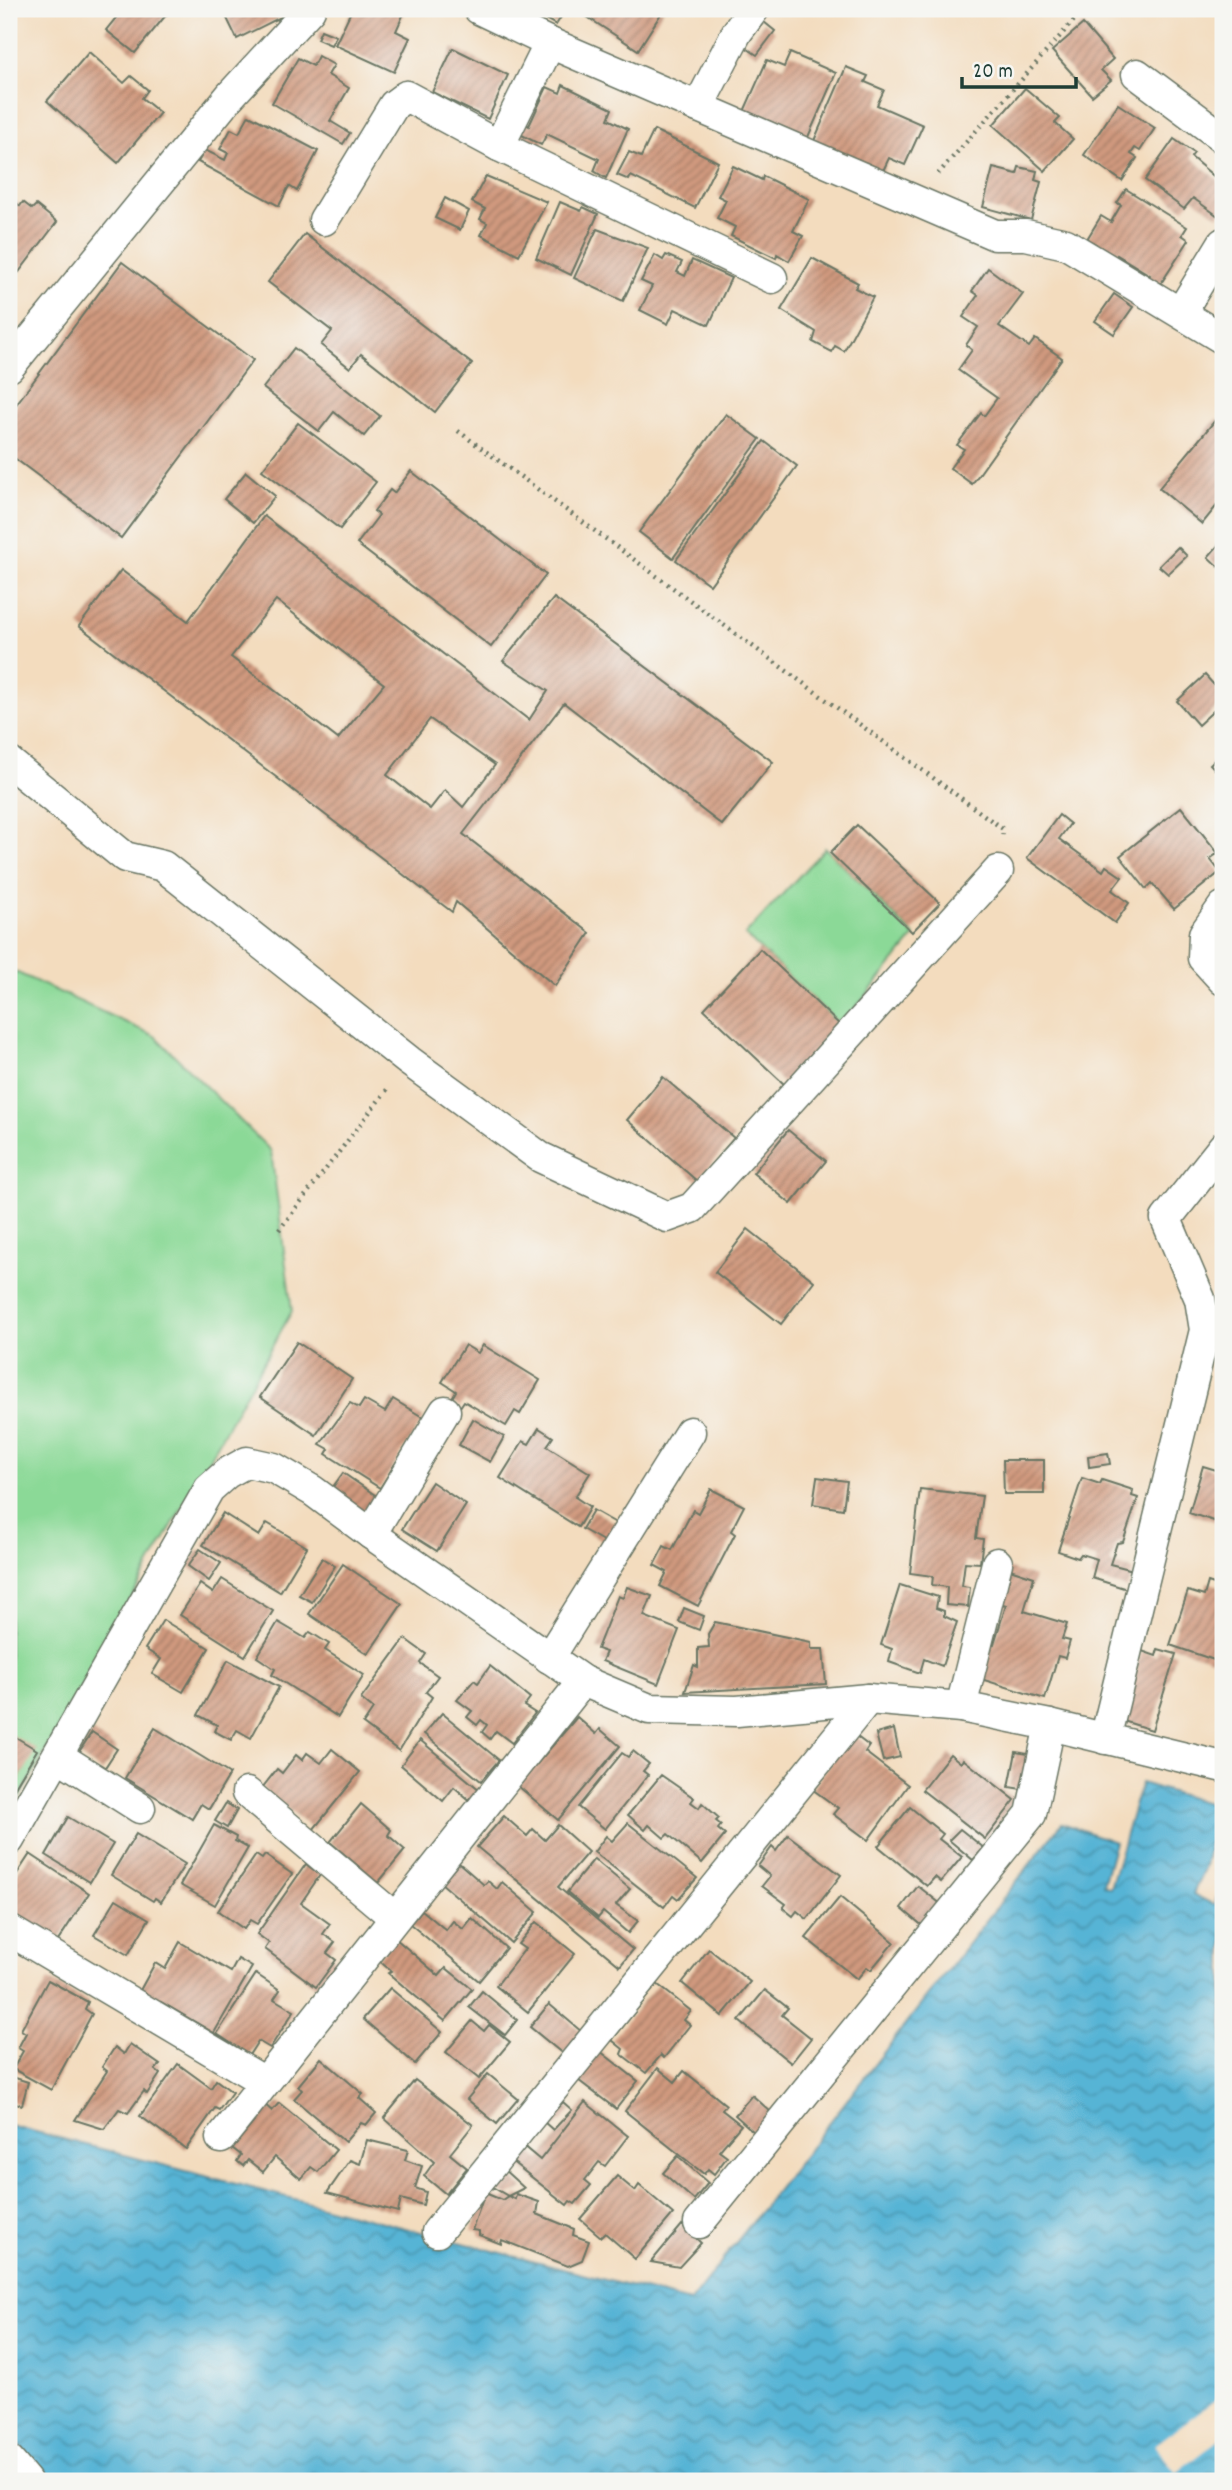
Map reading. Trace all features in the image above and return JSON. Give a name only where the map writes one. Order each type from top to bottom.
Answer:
[{"type":"street","points":[[9,367],[230,96],[310,9]]},
{"type":"street","points":[[479,9],[550,43],[995,235],[1026,235],[1066,244],[1223,339]]},
{"type":"street","points":[[698,107],[737,33],[754,9]]},
{"type":"street","points":[[499,146],[550,43]]},
{"type":"street","points":[[1137,74],[1223,138]]},
{"type":"street","points":[[324,220],[394,105],[406,96],[499,146],[772,278]]},
{"type":"street","points":[[1181,312],[1223,243]]},
{"type":"street","points":[[9,762],[125,857],[163,866],[409,1061],[540,1157],[667,1217],[692,1208],[998,871]]},
{"type":"street","points":[[1223,907],[1205,934],[1203,958],[1223,980]]},
{"type":"street","points":[[1105,1739],[1214,1326],[1166,1219],[1223,1147]]},
{"type":"street","points":[[371,1534],[445,1411]]},
{"type":"street","points":[[549,1658],[690,1432]]},
{"type":"street","points":[[9,1840],[209,1489],[227,1473],[247,1462],[274,1468],[313,1491],[583,1681],[649,1709],[737,1711],[867,1699],[961,1707],[1051,1724],[1223,1767]]},
{"type":"street","points":[[961,1707],[997,1563]]},
{"type":"street","points":[[220,2138],[583,1681]]},
{"type":"street","points":[[437,2232],[867,1699]]},
{"type":"street","points":[[699,2223],[1031,1814],[1051,1724]]},
{"type":"street","points":[[58,1756],[140,1808]]},
{"type":"street","points":[[247,1793],[394,1917]]},
{"type":"street","points":[[9,1930],[263,2081]]},
{"type":"street","points":[[9,2461],[26,2481]]},
{"type":"path","points":[[914,201],[1084,9]]},
{"type":"path","points":[[458,431],[1003,829],[998,871]]},
{"type":"path","points":[[279,1230],[409,1061]]},
{"type":"green space","points":[[825,848],[915,936],[841,1026],[745,935]]},
{"type":"green space","points":[[9,969],[155,1036],[271,1151],[292,1311],[9,1817]]},
{"type":"water","points":[[1141,1783],[1217,1806],[1205,1866],[1193,1894],[1214,1905],[1223,1885],[1223,2481],[52,2481],[9,2434],[9,2125],[690,2302],[1062,1823],[1115,1842],[1103,1885],[1110,1888]]},
{"type":"pier","points":[[1223,2394],[1223,2437],[1176,2473],[1155,2445]]},
{"type":"building","points":[[123,9],[171,9],[135,53],[106,30]]},
{"type":"building","points":[[282,9],[285,15],[237,39],[223,10]]},
{"type":"building","points":[[352,9],[405,11],[396,31],[410,38],[394,72],[335,45]]},
{"type":"building","points":[[527,9],[566,9],[556,25]]},
{"type":"building","points":[[583,9],[664,9],[638,50],[581,13]]},
{"type":"building","points":[[764,22],[775,31],[757,55],[745,47]]},
{"type":"building","points":[[1083,24],[1113,59],[1101,70],[1111,80],[1092,96],[1052,51]]},
{"type":"building","points":[[321,30],[336,36],[331,45],[317,39]]},
{"type":"building","points":[[453,48],[508,75],[488,119],[432,92]]},
{"type":"building","points":[[89,52],[124,83],[131,76],[148,90],[142,98],[160,113],[118,163],[47,101]]},
{"type":"building","points":[[790,53],[836,73],[805,144],[742,116],[767,60],[784,67]]},
{"type":"building","points":[[318,56],[334,65],[328,75],[349,88],[330,121],[350,133],[343,144],[272,103],[298,58],[313,66]]},
{"type":"building","points":[[846,67],[868,76],[865,82],[884,90],[877,105],[923,125],[905,165],[889,158],[882,173],[813,143]]},
{"type":"building","points":[[563,85],[612,109],[608,119],[628,129],[606,178],[594,171],[599,159],[547,134],[541,145],[516,132],[522,121],[529,126],[547,87],[560,93]]},
{"type":"building","points":[[1025,88],[1060,118],[1055,123],[1073,139],[1045,171],[993,125]]},
{"type":"building","points":[[1118,104],[1155,128],[1140,151],[1135,148],[1131,154],[1137,158],[1122,181],[1084,155]]},
{"type":"building","points":[[249,115],[318,151],[297,191],[289,186],[279,206],[198,162],[205,150],[225,160],[228,153],[220,149],[231,129],[239,133]]},
{"type":"building","points":[[654,130],[718,162],[695,208],[631,176],[629,180],[617,175],[629,152],[641,157]]},
{"type":"building","points":[[1174,139],[1194,153],[1191,157],[1223,184],[1223,210],[1218,216],[1193,198],[1184,209],[1145,180]]},
{"type":"building","points":[[733,166],[762,180],[763,176],[809,199],[793,231],[803,236],[789,261],[777,254],[776,258],[731,236],[735,227],[717,218],[726,200],[718,196]]},
{"type":"building","points":[[1019,167],[1037,171],[1035,180],[1041,182],[1031,220],[983,207],[993,168],[1017,174]]},
{"type":"building","points":[[486,176],[547,202],[519,255],[481,235],[487,223],[480,219],[485,209],[472,202]]},
{"type":"building","points":[[1126,189],[1187,227],[1182,235],[1189,240],[1158,288],[1146,281],[1150,275],[1117,255],[1113,262],[1093,249],[1096,244],[1087,239],[1101,216],[1111,222],[1121,205],[1117,203]]},
{"type":"building","points":[[9,197],[20,206],[23,202],[32,209],[36,205],[57,222],[19,272],[9,264]]},
{"type":"building","points":[[445,198],[469,211],[460,230],[435,218]]},
{"type":"building","points":[[560,202],[581,211],[583,207],[598,214],[571,275],[536,258]]},
{"type":"building","points":[[597,229],[648,248],[623,301],[574,278]]},
{"type":"building","points":[[305,234],[472,364],[435,412],[361,354],[350,368],[321,345],[332,331],[268,282]]},
{"type":"building","points":[[655,255],[663,260],[666,255],[682,262],[677,272],[685,276],[692,260],[731,278],[709,325],[675,309],[668,324],[640,310],[652,286],[641,281]]},
{"type":"building","points":[[812,258],[858,283],[855,288],[873,297],[844,351],[835,346],[832,352],[813,342],[816,332],[781,310]]},
{"type":"building","points":[[122,262],[253,360],[121,538],[9,454],[9,414]]},
{"type":"building","points":[[988,268],[1023,294],[999,326],[1029,347],[1035,339],[1062,358],[972,484],[950,468],[964,449],[957,445],[981,413],[984,416],[997,398],[958,370],[972,350],[966,345],[978,327],[963,317],[978,295],[972,291]]},
{"type":"building","points":[[1114,294],[1133,307],[1114,334],[1095,321]]},
{"type":"building","points":[[294,348],[380,416],[364,436],[334,412],[319,431],[263,388]]},
{"type":"building","points":[[726,414],[760,439],[673,558],[639,532]]},
{"type":"building","points":[[1217,418],[1223,423],[1223,498],[1202,524],[1159,488]]},
{"type":"building","points":[[298,423],[376,482],[340,529],[262,470]]},
{"type":"building","points":[[764,441],[797,466],[710,585],[676,560]]},
{"type":"building","points":[[411,471],[546,575],[491,647],[357,544],[379,515],[374,511],[390,490],[394,493]]},
{"type":"building","points":[[246,472],[275,496],[253,523],[224,499]]},
{"type":"building","points":[[264,516],[529,720],[548,691],[503,661],[554,598],[773,762],[722,825],[564,703],[463,834],[590,933],[555,986],[456,902],[452,912],[79,626],[121,570],[188,621]],"holes":[[[276,600],[384,684],[338,739],[231,657]],[[430,719],[495,765],[463,807],[445,790],[430,809],[387,775]]]},
{"type":"building","points":[[1223,540],[1223,571],[1208,557]]},
{"type":"building","points":[[1178,547],[1187,556],[1168,574],[1159,566]]},
{"type":"building","points":[[1205,675],[1223,695],[1223,702],[1198,725],[1177,701]]},
{"type":"building","points":[[1223,752],[1223,778],[1210,764]]},
{"type":"building","points":[[1181,807],[1218,853],[1210,859],[1220,872],[1174,909],[1152,883],[1146,889],[1120,856]]},
{"type":"building","points":[[1059,815],[1070,824],[1059,839],[1103,871],[1106,866],[1122,877],[1112,890],[1129,903],[1115,923],[1027,858]]},
{"type":"building","points":[[857,825],[940,903],[912,932],[830,853]]},
{"type":"building","points":[[760,949],[841,1026],[785,1085],[704,1009]]},
{"type":"building","points":[[663,1077],[734,1138],[697,1181],[627,1120]]},
{"type":"building","points":[[788,1130],[826,1161],[791,1204],[753,1173]]},
{"type":"building","points":[[748,1229],[814,1281],[781,1324],[715,1272]]},
{"type":"building","points":[[297,1342],[352,1379],[316,1435],[260,1397]]},
{"type":"building","points":[[465,1345],[478,1353],[483,1345],[540,1380],[520,1414],[515,1411],[506,1426],[464,1401],[460,1407],[450,1401],[456,1391],[442,1382]]},
{"type":"building","points":[[393,1399],[424,1418],[380,1488],[326,1454],[329,1449],[320,1444],[350,1403],[359,1408],[364,1400],[385,1412]]},
{"type":"building","points":[[473,1419],[504,1437],[490,1462],[459,1445]]},
{"type":"building","points":[[539,1428],[553,1437],[547,1446],[590,1473],[575,1497],[590,1507],[578,1527],[500,1478],[523,1441],[529,1444]]},
{"type":"building","points":[[1108,1453],[1110,1464],[1089,1467],[1088,1456]]},
{"type":"building","points":[[1003,1460],[1044,1460],[1044,1494],[1004,1494]]},
{"type":"building","points":[[1203,1466],[1223,1472],[1223,1524],[1189,1513]]},
{"type":"building","points":[[343,1473],[378,1497],[365,1516],[330,1491]]},
{"type":"building","points":[[817,1477],[847,1481],[843,1509],[813,1504]]},
{"type":"building","points":[[1082,1478],[1100,1484],[1102,1480],[1133,1490],[1132,1496],[1138,1498],[1123,1542],[1117,1543],[1110,1564],[1133,1570],[1127,1589],[1092,1578],[1097,1559],[1081,1554],[1078,1558],[1058,1551]]},
{"type":"building","points":[[432,1482],[466,1505],[437,1551],[402,1529]]},
{"type":"building","points":[[711,1489],[744,1506],[731,1531],[735,1534],[698,1606],[660,1586],[667,1572],[654,1565],[664,1546],[672,1550],[693,1510],[698,1513]]},
{"type":"building","points":[[920,1489],[982,1496],[976,1538],[983,1539],[980,1563],[965,1562],[962,1586],[970,1587],[968,1607],[946,1605],[947,1587],[932,1585],[933,1576],[910,1573]]},
{"type":"building","points":[[593,1510],[621,1526],[610,1545],[582,1529]]},
{"type":"building","points":[[223,1513],[259,1536],[267,1523],[307,1547],[280,1592],[203,1545]]},
{"type":"building","points":[[200,1549],[221,1563],[209,1581],[188,1566]]},
{"type":"building","points":[[322,1558],[335,1566],[312,1602],[299,1595]]},
{"type":"building","points":[[343,1564],[402,1604],[368,1654],[309,1614]]},
{"type":"building","points":[[1004,1567],[1034,1577],[1024,1611],[1067,1624],[1062,1639],[1070,1641],[1065,1658],[1058,1656],[1045,1699],[981,1679],[981,1640],[994,1644],[1006,1605],[993,1601]]},
{"type":"building","points":[[222,1579],[273,1611],[245,1656],[180,1615],[200,1584],[213,1593]]},
{"type":"building","points":[[1208,1582],[1223,1587],[1223,1663],[1170,1645],[1188,1591],[1204,1596]]},
{"type":"building","points":[[900,1585],[938,1597],[936,1608],[944,1611],[944,1616],[957,1622],[942,1666],[924,1659],[920,1673],[889,1662],[892,1649],[881,1645]]},
{"type":"building","points":[[627,1587],[652,1596],[644,1616],[679,1630],[658,1684],[602,1661],[606,1652],[597,1649],[618,1596],[623,1598]]},
{"type":"building","points":[[684,1608],[704,1616],[699,1630],[679,1622]]},
{"type":"building","points":[[163,1620],[209,1648],[183,1692],[152,1674],[161,1659],[145,1649]]},
{"type":"building","points":[[278,1622],[305,1638],[310,1632],[329,1644],[325,1650],[364,1675],[338,1717],[272,1675],[275,1669],[257,1657]]},
{"type":"building","points":[[715,1622],[811,1642],[811,1649],[823,1649],[826,1684],[685,1692],[694,1665],[698,1667],[698,1648],[709,1647],[708,1634]]},
{"type":"building","points":[[405,1639],[426,1654],[420,1663],[438,1676],[426,1692],[432,1697],[399,1751],[363,1724],[373,1709],[361,1699]]},
{"type":"building","points":[[1158,1649],[1176,1654],[1152,1730],[1120,1720],[1142,1651],[1156,1656]]},
{"type":"building","points":[[228,1660],[279,1687],[251,1738],[237,1730],[231,1740],[214,1731],[217,1725],[198,1715]]},
{"type":"building","points":[[490,1666],[530,1698],[524,1706],[535,1713],[512,1743],[496,1731],[490,1739],[482,1732],[487,1725],[481,1720],[477,1725],[467,1717],[472,1711],[457,1700],[474,1680],[478,1683]]},
{"type":"building","points":[[442,1713],[499,1760],[481,1781],[424,1734]]},
{"type":"building","points":[[577,1717],[596,1734],[600,1729],[620,1746],[558,1820],[518,1786]]},
{"type":"building","points":[[155,1728],[230,1774],[209,1809],[201,1804],[192,1819],[125,1778]]},
{"type":"building","points":[[894,1729],[900,1757],[883,1761],[876,1734]]},
{"type":"building","points":[[92,1732],[117,1749],[102,1772],[77,1755]]},
{"type":"building","points":[[9,1733],[37,1750],[9,1797]]},
{"type":"building","points":[[852,1733],[869,1746],[865,1752],[908,1785],[868,1840],[833,1814],[838,1808],[812,1789]]},
{"type":"building","points":[[420,1740],[481,1791],[472,1802],[454,1787],[443,1801],[401,1765]]},
{"type":"building","points":[[332,1749],[360,1772],[313,1830],[262,1788],[277,1769],[282,1773],[296,1755],[302,1760],[307,1753],[321,1763]]},
{"type":"building","points":[[633,1751],[649,1764],[643,1771],[648,1775],[605,1829],[578,1807],[622,1753],[628,1757]]},
{"type":"building","points":[[1016,1752],[1034,1755],[1027,1790],[1009,1787]]},
{"type":"building","points":[[950,1754],[961,1763],[963,1759],[1015,1800],[985,1839],[922,1790]]},
{"type":"building","points":[[661,1775],[694,1798],[691,1802],[699,1808],[702,1803],[719,1818],[716,1821],[721,1825],[718,1829],[725,1835],[702,1863],[668,1834],[664,1838],[649,1825],[645,1830],[628,1815]]},
{"type":"building","points":[[226,1803],[237,1810],[227,1828],[215,1821]]},
{"type":"building","points":[[361,1804],[391,1830],[388,1835],[405,1850],[378,1883],[330,1842]]},
{"type":"building","points":[[910,1807],[943,1834],[939,1839],[962,1857],[941,1882],[935,1877],[927,1886],[878,1846]]},
{"type":"building","points":[[504,1816],[527,1836],[533,1829],[545,1840],[558,1825],[588,1852],[558,1887],[633,1950],[620,1966],[477,1847]]},
{"type":"building","points":[[68,1817],[113,1844],[90,1882],[46,1855]]},
{"type":"building","points":[[628,1823],[697,1878],[678,1899],[673,1895],[664,1907],[594,1852],[606,1836],[612,1841]]},
{"type":"building","points":[[214,1825],[236,1837],[235,1841],[248,1848],[215,1905],[180,1885]]},
{"type":"building","points":[[960,1829],[984,1848],[973,1860],[949,1840]]},
{"type":"building","points":[[136,1834],[185,1864],[161,1902],[155,1898],[153,1901],[111,1875]]},
{"type":"building","points":[[788,1835],[841,1875],[807,1919],[797,1911],[793,1916],[783,1908],[786,1904],[762,1886],[770,1876],[758,1866],[772,1847],[776,1851]]},
{"type":"building","points":[[30,1854],[89,1893],[56,1944],[9,1913],[9,1886]]},
{"type":"building","points":[[256,1855],[262,1859],[265,1855],[292,1874],[257,1924],[250,1920],[244,1929],[218,1911]]},
{"type":"building","points":[[594,1859],[630,1889],[616,1905],[638,1921],[628,1933],[603,1912],[598,1918],[567,1892]]},
{"type":"building","points":[[459,1863],[484,1885],[488,1881],[497,1889],[502,1882],[537,1912],[511,1943],[441,1883]]},
{"type":"building","points":[[306,1864],[320,1875],[301,1903],[330,1924],[323,1934],[335,1942],[327,1953],[336,1960],[316,1987],[265,1949],[269,1943],[257,1934]]},
{"type":"building","points":[[918,1886],[942,1905],[924,1927],[901,1908]]},
{"type":"building","points":[[840,1897],[894,1942],[871,1970],[867,1967],[857,1979],[806,1938]]},
{"type":"building","points":[[116,1899],[149,1919],[128,1955],[94,1935]]},
{"type":"building","points":[[422,1910],[446,1930],[453,1921],[463,1929],[472,1918],[506,1948],[479,1981],[410,1924]]},
{"type":"building","points":[[536,1922],[575,1954],[528,2012],[496,1986],[525,1949],[518,1944]]},
{"type":"building","points":[[395,1938],[439,1976],[446,1968],[472,1989],[445,2021],[388,1973],[391,1971],[377,1959]]},
{"type":"building","points":[[180,1942],[231,1972],[238,1959],[252,1967],[214,2033],[161,2002],[159,2007],[138,1994],[155,1963],[165,1969]]},
{"type":"building","points":[[709,1949],[750,1982],[722,2016],[682,1983]]},
{"type":"building","points":[[256,1974],[280,1990],[274,1999],[294,2011],[270,2048],[258,2041],[249,2055],[217,2034]]},
{"type":"building","points":[[48,1980],[88,2002],[85,2009],[92,2014],[51,2090],[13,2069],[23,2051],[18,2048],[26,2033],[21,2030]]},
{"type":"building","points":[[657,1984],[691,2011],[684,2020],[690,2025],[664,2058],[661,2055],[646,2073],[621,2054],[623,2049],[612,2040]]},
{"type":"building","points":[[390,1988],[442,2032],[415,2064],[363,2019]]},
{"type":"building","points":[[765,1990],[788,2008],[782,2015],[811,2038],[791,2063],[739,2021]]},
{"type":"building","points":[[482,1991],[517,2020],[505,2035],[469,2007]]},
{"type":"building","points":[[549,2004],[582,2032],[563,2054],[530,2027]]},
{"type":"building","points":[[472,2021],[484,2031],[489,2025],[510,2042],[479,2079],[446,2052]]},
{"type":"building","points":[[130,2044],[160,2065],[155,2070],[160,2074],[147,2094],[144,2091],[128,2113],[119,2109],[104,2129],[75,2120],[107,2071],[102,2067],[115,2047],[124,2054]]},
{"type":"building","points":[[600,2051],[638,2081],[616,2109],[578,2080]]},
{"type":"building","points":[[321,2058],[363,2094],[359,2098],[376,2113],[366,2125],[361,2123],[345,2142],[294,2099],[302,2090],[298,2086]]},
{"type":"building","points":[[178,2064],[211,2088],[216,2080],[232,2092],[219,2110],[215,2108],[186,2149],[140,2116]]},
{"type":"building","points":[[658,2068],[675,2082],[684,2071],[726,2105],[722,2110],[741,2125],[719,2151],[727,2157],[714,2174],[708,2169],[704,2174],[625,2111]]},
{"type":"building","points":[[488,2074],[518,2099],[497,2124],[467,2099]]},
{"type":"building","points":[[9,2076],[28,2082],[22,2105],[9,2101]]},
{"type":"building","points":[[415,2080],[473,2125],[450,2154],[467,2168],[446,2194],[424,2176],[434,2162],[384,2118]]},
{"type":"building","points":[[752,2095],[771,2112],[754,2132],[735,2115]]},
{"type":"building","points":[[563,2102],[572,2110],[553,2130],[544,2122]]},
{"type":"building","points":[[585,2102],[628,2136],[605,2166],[599,2162],[585,2180],[591,2185],[575,2204],[570,2201],[567,2205],[510,2160],[522,2145],[540,2160]]},
{"type":"building","points":[[263,2103],[272,2111],[279,2103],[336,2150],[318,2172],[311,2167],[301,2179],[275,2157],[263,2172],[248,2160],[243,2166],[237,2161],[241,2155],[232,2148],[254,2122],[250,2119]]},
{"type":"building","points":[[367,2140],[408,2150],[405,2160],[422,2166],[415,2188],[426,2192],[423,2205],[401,2199],[398,2212],[327,2193],[350,2160],[360,2164]]},
{"type":"building","points":[[678,2156],[708,2183],[694,2200],[663,2173]]},
{"type":"building","points":[[502,2168],[524,2188],[508,2196],[489,2185]]},
{"type":"building","points":[[617,2176],[635,2191],[639,2185],[673,2214],[635,2259],[605,2233],[601,2237],[580,2219]]},
{"type":"building","points":[[485,2193],[502,2200],[508,2196],[515,2199],[516,2194],[539,2202],[537,2214],[574,2229],[573,2235],[589,2241],[582,2260],[568,2266],[502,2240],[501,2244],[479,2235],[479,2231],[472,2230]]},
{"type":"building","points":[[682,2225],[701,2243],[679,2267],[651,2262]]}]
